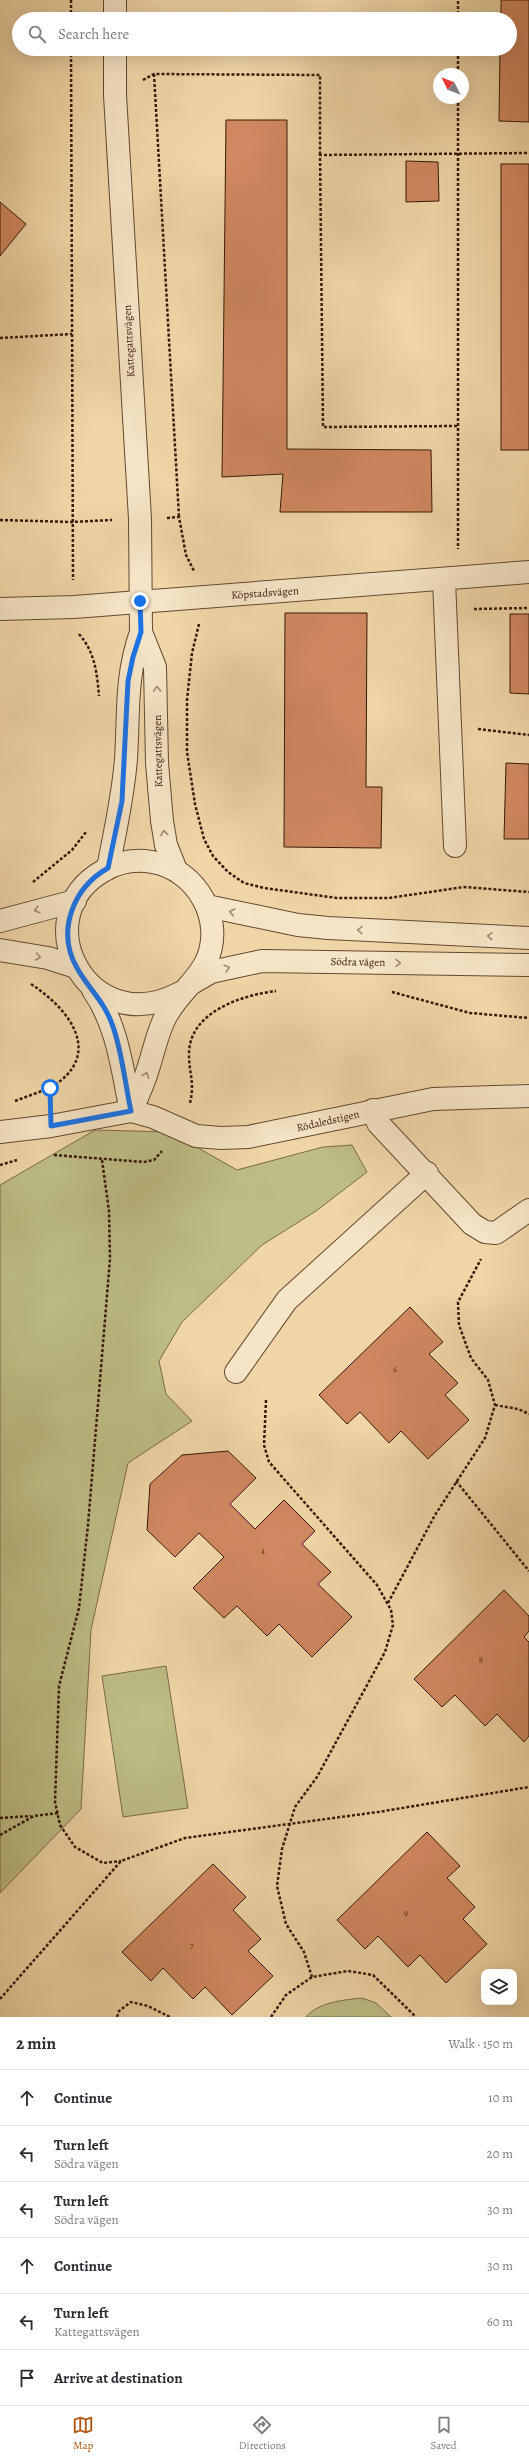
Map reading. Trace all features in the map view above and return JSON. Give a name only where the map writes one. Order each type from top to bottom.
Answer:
[{"type":"street","points":[[115,0],[115,12]]},
{"type":"street","name":"Kattegattsvägen","points":[[108,868],[122,801],[128,681],[133,657],[141,632],[140,519],[115,95],[115,56]]},
{"type":"street","name":"Köpstadsvägen","points":[[0,609],[74,608],[140,601],[451,580],[529,572]]},
{"type":"street","points":[[451,580],[445,610],[455,846]]},
{"type":"street","name":"Kattegattsvägen","points":[[141,632],[155,667],[158,763],[162,821],[166,845],[176,870]]},
{"type":"street","points":[[142,860],[154,862],[176,870],[191,882],[207,906],[211,927],[210,947],[206,960],[162,1025],[148,1071],[131,1111],[113,1026],[105,1007],[91,986],[76,968],[68,941],[68,927],[75,901],[89,882],[108,868],[130,861],[142,860]]},
{"type":"street","points":[[0,920],[75,901]]},
{"type":"street","points":[[207,906],[298,925],[328,928],[529,938]]},
{"type":"street","points":[[0,950],[48,958],[76,968]]},
{"type":"street","name":"Södra vägen","points":[[91,986],[108,997],[128,1004],[155,1003],[186,988],[211,972],[262,961],[529,965]]},
{"type":"street","name":"Rödaledstigen","points":[[131,1111],[153,1117],[196,1136],[221,1138],[248,1137],[373,1110],[433,1099],[529,1096]]},
{"type":"street","points":[[373,1110],[378,1123],[472,1224],[485,1232],[496,1233],[529,1210]]},
{"type":"street","points":[[0,1132],[51,1126],[131,1111]]},
{"type":"street","points":[[236,1372],[287,1300],[426,1173]]},
{"type":"path","points":[[71,0],[71,12]]},
{"type":"path","points":[[458,0],[458,12]]},
{"type":"path","points":[[71,56],[74,608],[75,630],[92,653],[97,675],[99,703]]},
{"type":"path","points":[[458,56],[458,68]]},
{"type":"path","points":[[115,95],[154,74],[320,75],[323,427],[457,426]]},
{"type":"path","points":[[154,74],[180,517]]},
{"type":"path","points":[[451,580],[457,426],[458,104]]},
{"type":"path","points":[[320,155],[529,153]]},
{"type":"path","points":[[0,338],[72,334]]},
{"type":"path","points":[[206,597],[192,653],[187,700],[187,752],[195,804],[204,839],[213,856],[228,872],[244,883],[264,888],[337,898],[389,898],[464,887],[529,892]]},
{"type":"path","points":[[445,610],[529,608]]},
{"type":"path","points":[[450,726],[529,735]]},
{"type":"path","points":[[31,883],[72,850],[87,828]]},
{"type":"path","points":[[14,1101],[50,1088],[72,1072],[78,1061],[80,1050],[74,1029],[65,1015],[53,1000],[26,981]]},
{"type":"path","points":[[50,1088],[51,1155],[102,1160],[144,1162],[154,1160],[189,1104],[194,1088],[189,1054],[191,1042],[198,1027],[213,1013],[232,1001],[281,990]]},
{"type":"path","points":[[387,991],[470,1013],[529,1018]]},
{"type":"path","points":[[0,1165],[22,1159]]},
{"type":"path","points":[[102,1160],[109,1211],[110,1259],[79,1608],[59,1686],[55,1802],[60,1825],[75,1847],[103,1863],[121,1861],[185,1838],[378,1812],[529,1787]]},
{"type":"path","points":[[387,1604],[413,1554],[456,1481],[485,1438],[495,1405],[488,1380],[471,1358],[459,1325],[458,1302],[496,1233]]},
{"type":"path","points":[[266,1400],[264,1445],[269,1462],[377,1585],[387,1604],[393,1625],[385,1652],[317,1777],[296,1807],[288,1823],[282,1850],[277,1886],[286,1924],[304,1952],[312,1978]]},
{"type":"path","points":[[495,1405],[518,1408],[529,1414]]},
{"type":"path","points":[[456,1481],[529,1571]]},
{"type":"path","points":[[0,1818],[58,1813]]},
{"type":"path","points":[[0,1835],[34,1816]]},
{"type":"path","points":[[0,1999],[121,1861]]},
{"type":"path","points":[[271,2017],[286,1995],[312,1978],[348,1971],[373,1975],[416,2017]]},
{"type":"path","points":[[117,2017],[119,2011],[131,2002],[148,2006],[170,2017]]},
{"type":"green space","points":[[95,1130],[170,1132],[237,1170],[323,1147],[352,1145],[367,1172],[316,1211],[262,1245],[182,1322],[159,1361],[166,1394],[192,1421],[128,1463],[91,1630],[81,1809],[0,1893],[0,1185]]},
{"type":"green space","points":[[166,1666],[188,1808],[123,1817],[102,1676]]},
{"type":"green space","points":[[362,1998],[376,2003],[391,2017],[306,2017],[311,2012],[324,2005],[339,2001]]},
{"type":"building","points":[[501,0],[529,0],[529,122],[499,121],[500,56],[517,56],[517,12],[501,12]]},
{"type":"building","points":[[226,120],[287,120],[287,449],[431,450],[432,512],[280,512],[283,474],[222,477]]},
{"type":"building","points":[[406,161],[438,162],[439,201],[406,202]]},
{"type":"building","points":[[501,164],[529,164],[529,450],[501,450]]},
{"type":"building","points":[[0,202],[26,224],[0,256]]},
{"type":"building","points":[[285,613],[367,613],[366,787],[382,787],[381,848],[284,847]]},
{"type":"building","points":[[510,614],[529,614],[529,694],[510,693]]},
{"type":"building","points":[[506,763],[529,764],[529,839],[504,839]]},
{"type":"building","points":[[410,1307],[443,1342],[429,1354],[458,1383],[445,1395],[469,1420],[428,1459],[401,1431],[389,1443],[360,1412],[347,1424],[319,1395]]},
{"type":"building","points":[[228,1451],[256,1478],[230,1504],[255,1529],[284,1500],[315,1531],[302,1544],[331,1572],[318,1584],[352,1617],[312,1657],[279,1624],[267,1636],[237,1606],[224,1618],[193,1588],[224,1557],[199,1533],[175,1557],[147,1530],[150,1484],[182,1455]]},
{"type":"building","points":[[504,1590],[529,1616],[529,1631],[524,1637],[529,1642],[529,1736],[524,1742],[497,1714],[485,1726],[455,1695],[442,1707],[414,1679]]},
{"type":"building","points":[[427,1832],[460,1866],[447,1878],[475,1907],[463,1919],[487,1944],[446,1983],[420,1955],[408,1967],[378,1936],[365,1949],[337,1920]]},
{"type":"building","points":[[213,1864],[246,1897],[233,1910],[261,1939],[248,1951],[273,1976],[232,2015],[205,1987],[193,1999],[163,1968],[151,1981],[122,1952]]},
{"type":"route","points":[[50,1088],[51,1126],[131,1111],[113,1026],[105,1007],[91,986],[76,968],[68,941],[68,927],[70,914],[81,891],[98,874],[108,868],[122,801],[126,757],[128,681],[133,657],[141,632],[140,601]]}]
